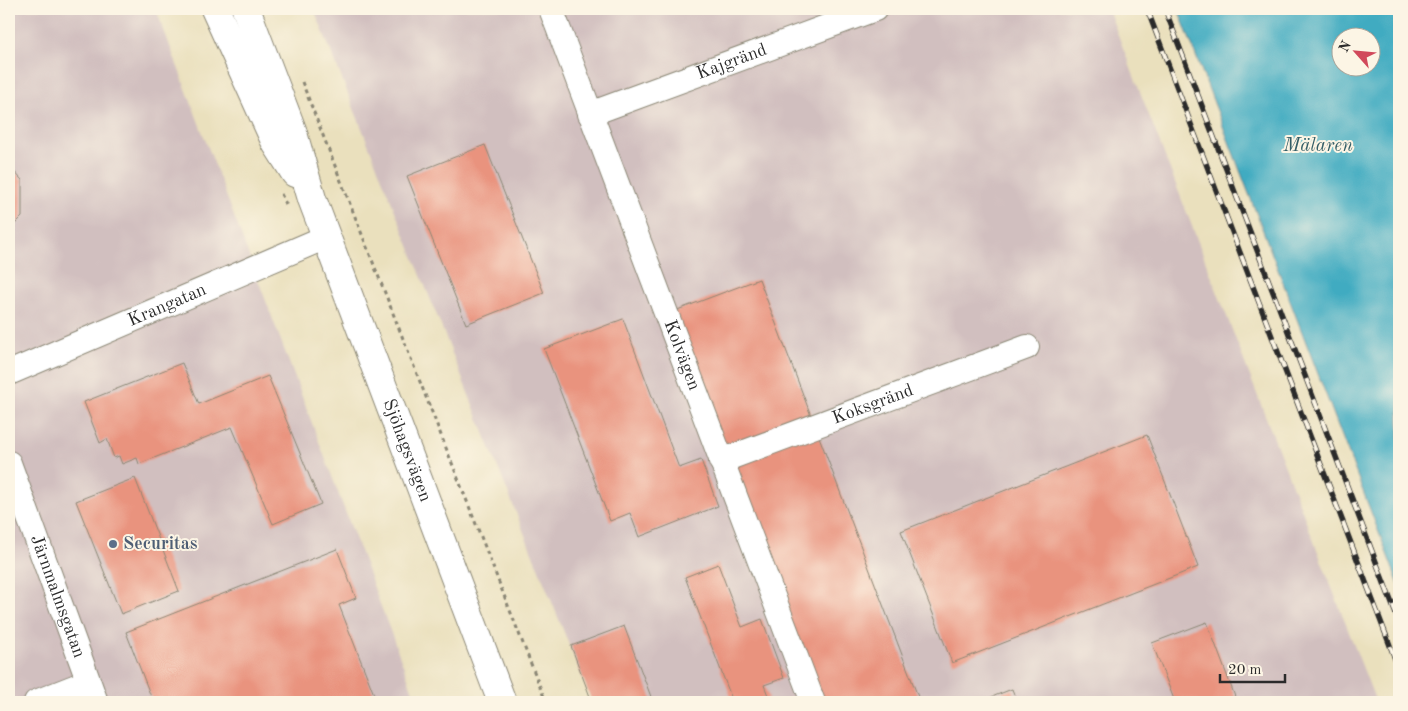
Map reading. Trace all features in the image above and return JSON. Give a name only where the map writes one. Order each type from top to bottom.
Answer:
[{"type":"main road","name":"Sjöhagsvägen","points":[[216,9],[276,143],[312,199]]},
{"type":"main road","name":"Sjöhagsvägen","points":[[246,9],[292,130],[312,199],[326,237],[502,702]]},
{"type":"street","name":"Kolvägen","points":[[551,9],[813,702]]},
{"type":"street","name":"Kajgränd","points":[[590,114],[875,9]]},
{"type":"street","name":"Krangatan","points":[[9,373],[326,237]]},
{"type":"street","name":"Koksgränd","points":[[721,461],[1027,347]]},
{"type":"street","name":"Järnmalmsgatan","points":[[9,463],[91,692]]},
{"type":"street","points":[[36,702],[91,692]]},
{"type":"path","points":[[299,74],[546,702]]},
{"type":"shaded area","points":[[9,9],[156,9],[417,702],[9,702]]},
{"type":"shaded area","points":[[314,9],[1108,9],[1376,702],[592,702]]},
{"type":"water","name":"Mälaren","points":[[1178,9],[1399,9],[1399,585]]},
{"type":"building","points":[[485,145],[544,293],[466,324],[407,176]]},
{"type":"building","points":[[9,166],[22,180],[22,217],[9,230]]},
{"type":"building","points":[[759,279],[920,702],[821,702],[672,312]]},
{"type":"building","points":[[623,319],[679,468],[701,460],[718,506],[639,537],[630,513],[610,521],[544,349]]},
{"type":"building","points":[[182,363],[199,404],[268,376],[321,504],[273,524],[232,427],[139,464],[137,458],[122,464],[119,456],[114,458],[107,439],[100,443],[84,402]]},
{"type":"building","points":[[1147,435],[1198,567],[952,663],[901,531]]},
{"type":"building","points":[[135,478],[179,591],[121,614],[76,501]]},
{"type":"building","points":[[337,549],[356,598],[339,605],[377,702],[153,702],[126,632]]},
{"type":"building","points":[[718,564],[742,627],[762,619],[784,678],[764,685],[769,698],[758,702],[733,702],[685,577]]},
{"type":"building","points":[[1207,622],[1237,702],[1175,702],[1152,643]]},
{"type":"building","points":[[624,626],[653,702],[592,702],[571,646]]},
{"type":"building","points":[[1012,689],[1017,702],[979,702]]},
{"type":"railway","points":[[1147,9],[1399,669]]},
{"type":"railway","points":[[1165,9],[1399,622]]},
{"type":"place","name":"Securitas","points":[[113,544]]}]
